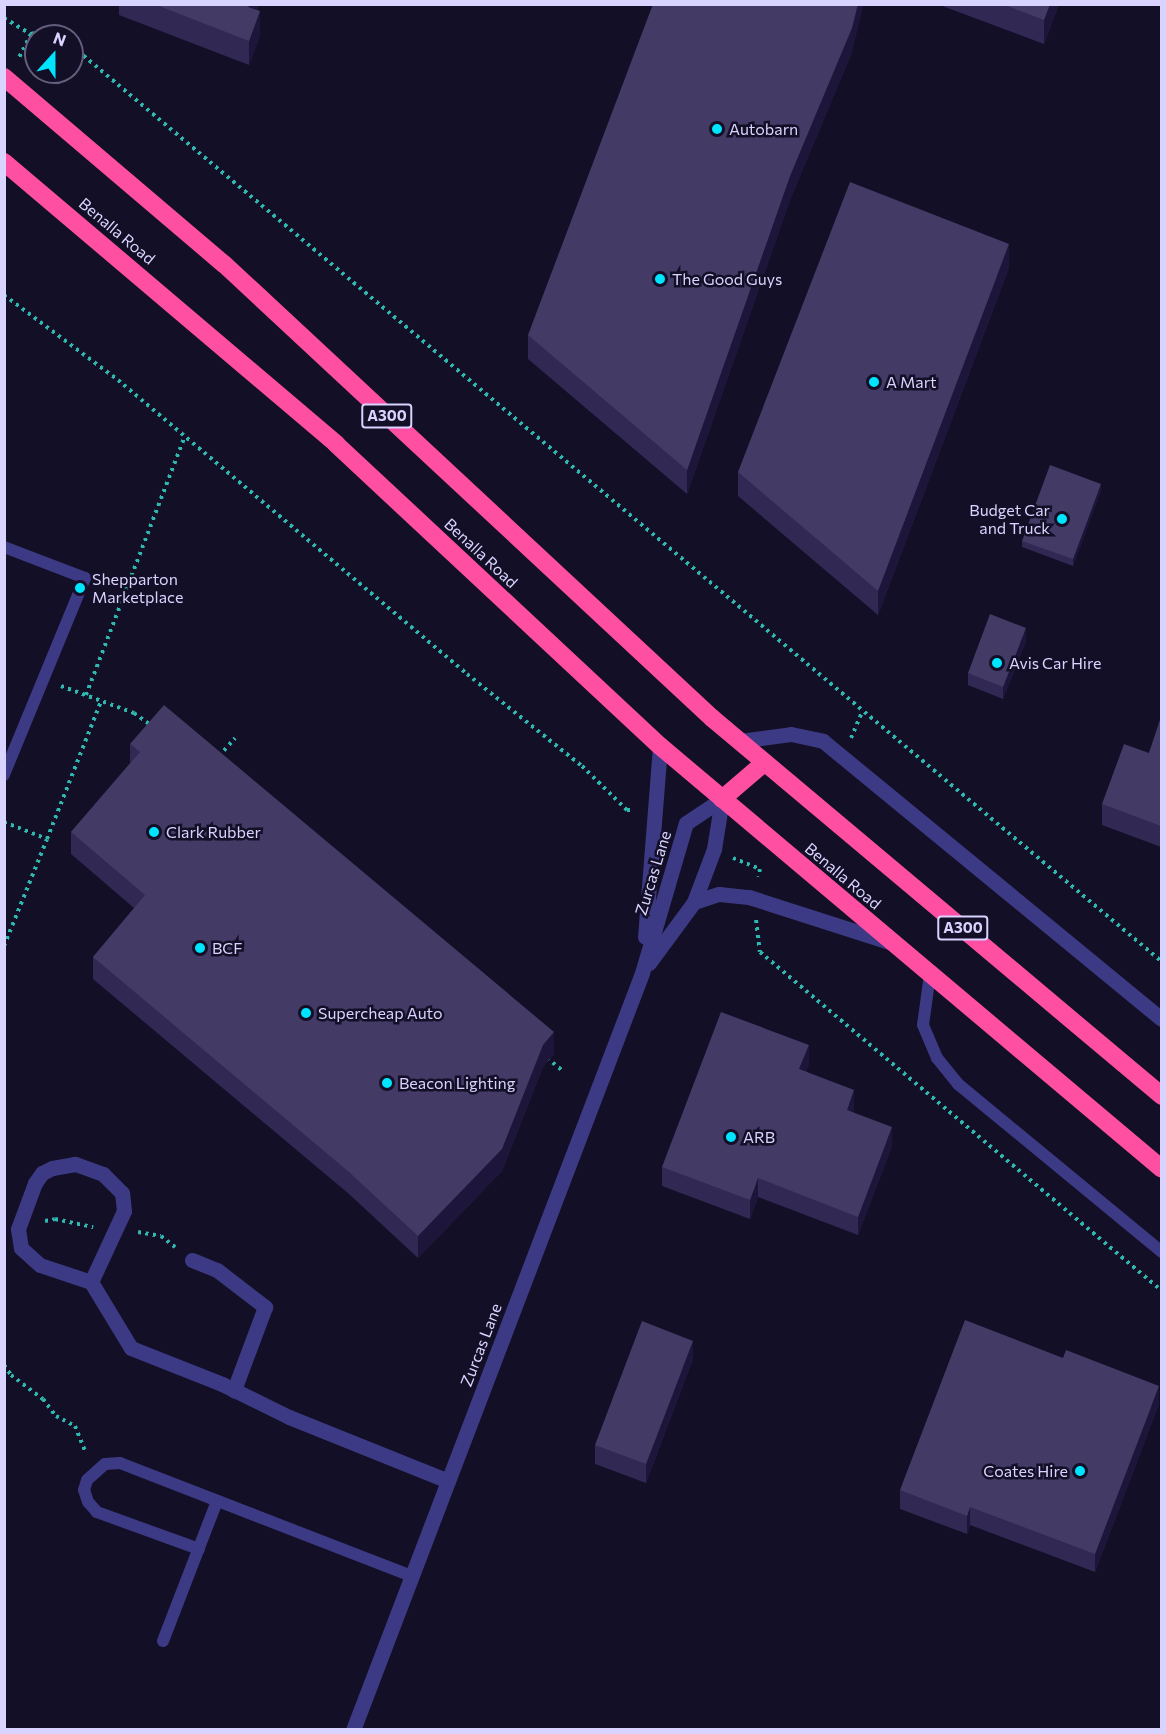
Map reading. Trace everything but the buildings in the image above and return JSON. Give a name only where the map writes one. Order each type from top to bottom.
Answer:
[{"type":"highway","name":"A300","points":[[6,78],[224,264],[764,763],[1161,1096]]},
{"type":"highway","name":"Benalla Road","points":[[4,162],[336,444],[660,746],[1161,1169]]},
{"type":"highway","points":[[722,799],[764,763]]},
{"type":"street","points":[[740,741],[790,734],[823,741],[1161,1019]]},
{"type":"street","name":"Zurcas Lane","points":[[642,973],[658,809],[660,746]]},
{"type":"street","name":"Zurcas Lane","points":[[642,973],[694,902],[714,845],[722,799]]},
{"type":"street","name":"Zurcas Lane","points":[[353,1730],[642,973],[686,823],[722,799]]},
{"type":"street","points":[[694,902],[719,894],[755,899],[895,944]]},
{"type":"street","points":[[91,1282],[124,1211],[122,1193],[103,1174],[66,1164],[42,1173],[35,1183],[18,1228],[21,1248],[40,1265],[91,1282],[131,1348],[234,1390],[289,1417],[448,1481]]},
{"type":"street","points":[[192,1260],[217,1270],[265,1307],[234,1390]]},
{"type":"lane","points":[[4,547],[85,578],[4,775]]},
{"type":"lane","points":[[930,974],[923,1025],[937,1058],[958,1084],[1161,1252]]},
{"type":"lane","points":[[199,1549],[98,1512],[88,1502],[84,1490],[87,1480],[98,1468],[120,1463],[412,1575]]},
{"type":"lane","points":[[163,1641],[217,1501]]},
{"type":"path","points":[[4,18],[24,30]]},
{"type":"path","points":[[6,78],[24,46]]},
{"type":"path","points":[[84,56],[1161,962]]},
{"type":"path","points":[[4,295],[118,380],[467,674],[582,766],[627,810],[658,809]]},
{"type":"path","points":[[162,734],[135,713],[84,695],[185,436]]},
{"type":"path","points":[[4,946],[101,701]]},
{"type":"path","points":[[213,763],[235,738]]},
{"type":"path","points":[[4,822],[47,839]]},
{"type":"path","points":[[714,845],[760,869],[755,899],[760,952],[1161,1291]]},
{"type":"path","points":[[543,1055],[562,1070]]},
{"type":"path","points":[[4,1365],[11,1375],[43,1399],[56,1416],[75,1426],[80,1444],[98,1468]]},
{"type":"place","name":"Autobarn","points":[[717,129]]},
{"type":"place","name":"The Good Guys","points":[[660,279]]},
{"type":"place","name":"A Mart","points":[[874,382]]},
{"type":"place","name":"Budget Car and Truck","points":[[1062,519]]},
{"type":"place","name":"Shepparton Marketplace","points":[[80,588]]},
{"type":"place","name":"Avis Car Hire","points":[[997,663]]},
{"type":"place","name":"Clark Rubber","points":[[154,832]]},
{"type":"place","name":"BCF","points":[[200,948]]},
{"type":"place","name":"Supercheap Auto","points":[[306,1013]]},
{"type":"place","name":"Beacon Lighting","points":[[387,1083]]},
{"type":"place","name":"ARB","points":[[731,1137]]},
{"type":"place","name":"Coates Hire","points":[[1080,1471]]}]
